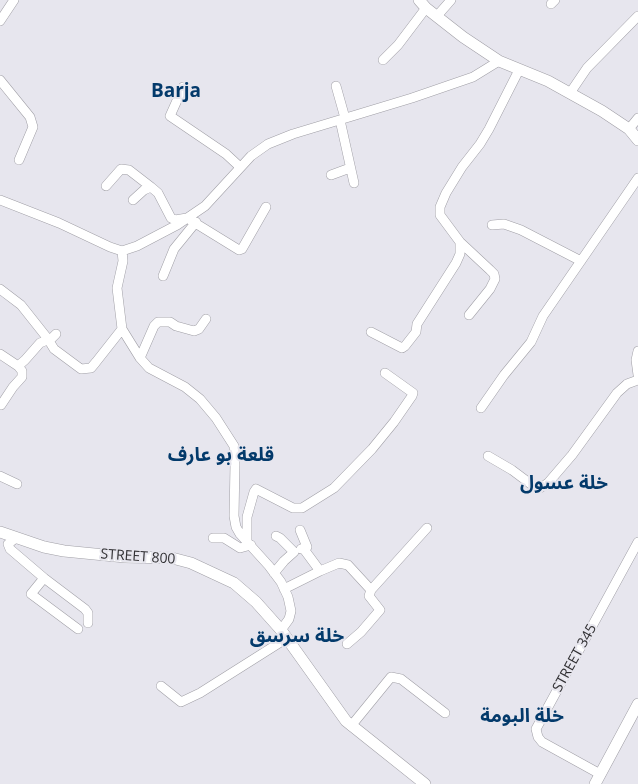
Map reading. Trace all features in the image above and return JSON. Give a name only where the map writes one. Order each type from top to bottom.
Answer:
[{"type":"main road","points":[[423,4],[463,37],[502,62],[548,81],[602,110],[629,129],[638,140]]},
{"type":"main road","name":"STREET 800","points":[[0,532],[44,547],[125,557],[172,558],[192,563],[234,584],[256,602],[284,634],[339,713],[351,726],[425,784]]},
{"type":"main road","points":[[598,779],[638,704]]},
{"type":"street","points":[[0,21],[14,0]]},
{"type":"street","points":[[437,16],[451,0]]},
{"type":"street","points":[[383,60],[398,45],[423,4]]},
{"type":"street","points":[[570,93],[587,68],[638,16]]},
{"type":"street","points":[[163,276],[174,249],[191,220],[251,156],[268,144],[293,134],[473,77],[502,62]]},
{"type":"street","points":[[469,315],[490,289],[495,279],[494,274],[460,242],[440,215],[440,207],[462,167],[489,129],[519,70]]},
{"type":"street","points":[[0,80],[30,117],[33,127],[19,160]]},
{"type":"street","points":[[336,86],[354,183]]},
{"type":"street","points":[[184,87],[170,116],[226,154],[240,167]]},
{"type":"street","points":[[629,129],[638,118]]},
{"type":"street","points":[[331,175],[350,168]]},
{"type":"street","points":[[106,186],[121,169],[129,170],[158,193],[171,218],[175,220],[191,220],[232,246],[242,249],[266,207]]},
{"type":"street","points":[[481,408],[504,375],[531,342],[543,316],[638,178]]},
{"type":"street","points":[[134,200],[144,190],[151,187]]},
{"type":"street","points":[[0,200],[60,223],[122,251],[137,246],[191,220]]},
{"type":"street","points":[[492,225],[504,224],[521,230],[581,261]]},
{"type":"street","points":[[371,332],[402,348],[405,346],[416,332],[417,324],[456,262],[460,254],[460,242]]},
{"type":"street","points":[[122,251],[123,261],[117,288],[122,329],[140,358],[149,368],[185,388],[200,399],[226,432],[234,446],[234,516],[236,527],[274,573],[284,589],[291,611],[284,634],[200,693],[180,702],[161,686]]},
{"type":"street","points":[[0,289],[21,305],[52,336],[54,349],[81,369],[91,368],[122,329]]},
{"type":"street","points":[[140,358],[154,326],[158,322],[170,322],[176,326],[194,331],[199,330],[206,319]]},
{"type":"street","points":[[18,366],[40,343],[52,336]]},
{"type":"street","points":[[638,351],[636,360],[638,375]]},
{"type":"street","points":[[0,354],[18,366],[22,371],[22,377],[1,405]]},
{"type":"street","points":[[249,544],[247,517],[256,489],[293,508],[302,508],[334,488],[372,449],[394,422],[413,393],[385,373]]},
{"type":"street","points":[[488,456],[512,470],[536,488],[540,488],[548,483],[572,455],[616,393],[627,384],[638,380]]},
{"type":"street","points":[[0,476],[17,484]]},
{"type":"street","points":[[347,644],[361,632],[380,610],[369,596],[371,590],[426,528]]},
{"type":"street","points":[[274,573],[284,560],[307,547],[300,530]]},
{"type":"street","points":[[276,536],[299,550],[320,571]]},
{"type":"street","points":[[16,538],[8,544],[10,549],[85,609],[88,613],[88,623]]},
{"type":"street","points":[[213,538],[224,538],[240,548],[249,544]]},
{"type":"street","name":"STREET 345","points":[[598,779],[542,742],[538,737],[536,729],[638,542]]},
{"type":"street","points":[[284,589],[340,563],[348,565],[371,590]]},
{"type":"street","points":[[44,578],[31,594],[78,629]]},
{"type":"street","points":[[351,726],[391,677],[401,679],[445,713]]},
{"type":"district","name":"Barja","points":[[176,92]]},
{"type":"district","name":"قلعة بو عارف","points":[[221,456]]},
{"type":"district","name":"خلة عسول","points":[[564,484]]},
{"type":"district","name":"خلة سرسق","points":[[297,637]]},
{"type":"district","name":"خلة البومة","points":[[522,717]]}]
